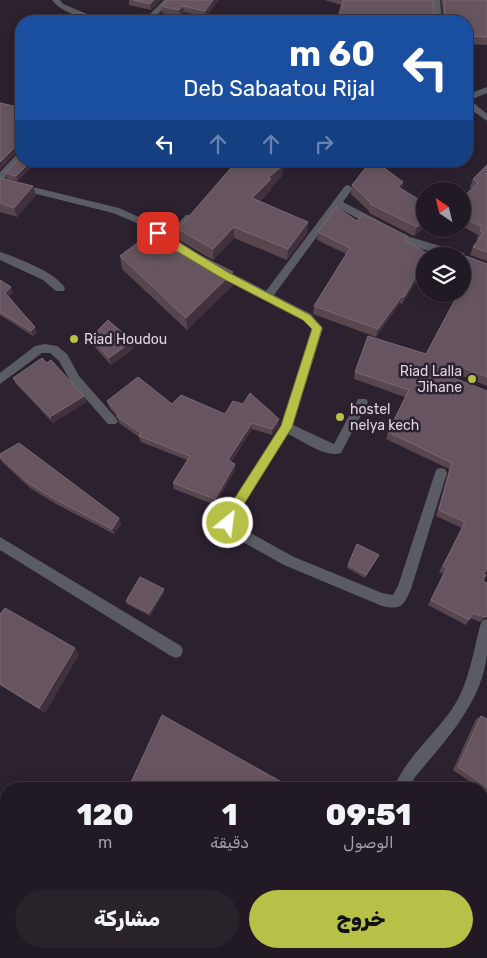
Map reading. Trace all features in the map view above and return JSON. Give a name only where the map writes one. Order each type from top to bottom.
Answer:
[{"type":"street","points":[[56,0],[60,6],[84,15]]},
{"type":"street","points":[[153,15],[168,0]]},
{"type":"street","points":[[436,0],[437,15]]},
{"type":"street","points":[[473,96],[487,90]]},
{"type":"street","points":[[473,105],[487,118]]},
{"type":"street","points":[[0,178],[15,162]]},
{"type":"street","points":[[0,182],[116,210],[149,225],[172,244],[199,206]]},
{"type":"street","points":[[268,296],[348,188]]},
{"type":"street","points":[[337,203],[406,239],[430,247]]},
{"type":"street","points":[[0,256],[47,276],[60,288]]},
{"type":"street","points":[[209,266],[268,296],[306,318],[318,328],[286,427],[233,513],[228,518],[228,523],[236,533],[289,562],[382,600],[396,602],[404,589],[441,473]]},
{"type":"street","points":[[0,379],[39,349],[46,347],[54,349],[62,356],[81,387],[112,421]]},
{"type":"street","points":[[286,427],[330,449],[338,449],[362,402]]},
{"type":"street","points":[[0,543],[176,651]]},
{"type":"street","points":[[405,782],[410,772],[459,711],[474,683],[486,630]]},
{"type":"building","points":[[133,0],[154,0],[150,4]]},
{"type":"building","points":[[168,0],[213,0],[205,11],[183,6],[179,10],[161,6]]},
{"type":"building","points":[[343,0],[433,0],[434,15],[339,15]]},
{"type":"building","points":[[444,0],[487,0],[487,37],[473,36],[473,15],[445,15]]},
{"type":"building","points":[[0,103],[15,107],[15,147],[0,162]]},
{"type":"building","points":[[15,162],[15,167],[25,167],[16,176],[5,173]]},
{"type":"building","points":[[487,165],[487,252],[473,247],[483,233],[480,231],[482,227],[471,222],[471,190],[478,183],[473,179]]},
{"type":"building","points":[[232,167],[281,167],[268,178],[271,179],[252,198],[308,222],[288,249],[234,227],[213,249],[178,229]]},
{"type":"building","points":[[366,167],[383,167],[403,182],[398,187],[416,198],[416,227],[370,204],[352,185]]},
{"type":"building","points":[[0,178],[33,186],[14,208],[0,203]]},
{"type":"building","points":[[336,207],[357,221],[362,214],[407,236],[404,240],[416,247],[416,277],[404,297],[402,296],[378,329],[314,306],[350,248],[318,232]]},
{"type":"building","points":[[157,228],[201,256],[233,272],[186,318],[120,256]]},
{"type":"building","points":[[471,258],[487,264],[487,377],[461,367],[453,372],[454,378],[487,391],[487,569],[483,581],[487,583],[487,616],[484,617],[473,613],[469,620],[431,600],[447,568],[443,566],[465,522],[439,510],[452,463],[388,432],[409,390],[355,372],[368,336],[426,354],[454,302],[471,302]]},
{"type":"building","points":[[0,280],[11,287],[5,293],[35,327],[31,331],[0,312]]},
{"type":"building","points":[[108,320],[132,341],[109,358],[91,337]]},
{"type":"building","points":[[42,358],[47,363],[51,360],[84,396],[50,417],[13,378]]},
{"type":"building","points":[[138,377],[172,404],[181,395],[225,414],[233,401],[243,404],[250,393],[279,419],[272,429],[252,423],[228,460],[235,464],[215,499],[173,483],[190,456],[139,436],[141,433],[117,417],[118,414],[107,401]]},
{"type":"building","points":[[19,443],[119,518],[112,529],[27,482],[0,457],[0,454]]},
{"type":"building","points":[[357,544],[379,555],[366,575],[348,565]]},
{"type":"building","points":[[140,577],[164,589],[149,613],[126,601]]},
{"type":"building","points":[[5,608],[75,648],[39,708],[0,684],[0,614]]},
{"type":"building","points":[[162,715],[282,782],[131,782]]},
{"type":"building","points":[[481,716],[487,719],[487,782],[480,782],[458,767]]},
{"type":"place","name":"Riad Houdou","points":[[74,339]]},
{"type":"place","name":"Riad Lalla Jihane","points":[[472,379]]},
{"type":"place","name":"hostel nelya kech","points":[[340,417]]},
{"type":"route","points":[[158,233],[168,242],[226,276],[268,296],[314,323],[318,328],[286,427],[233,513],[228,518],[228,523]]}]
